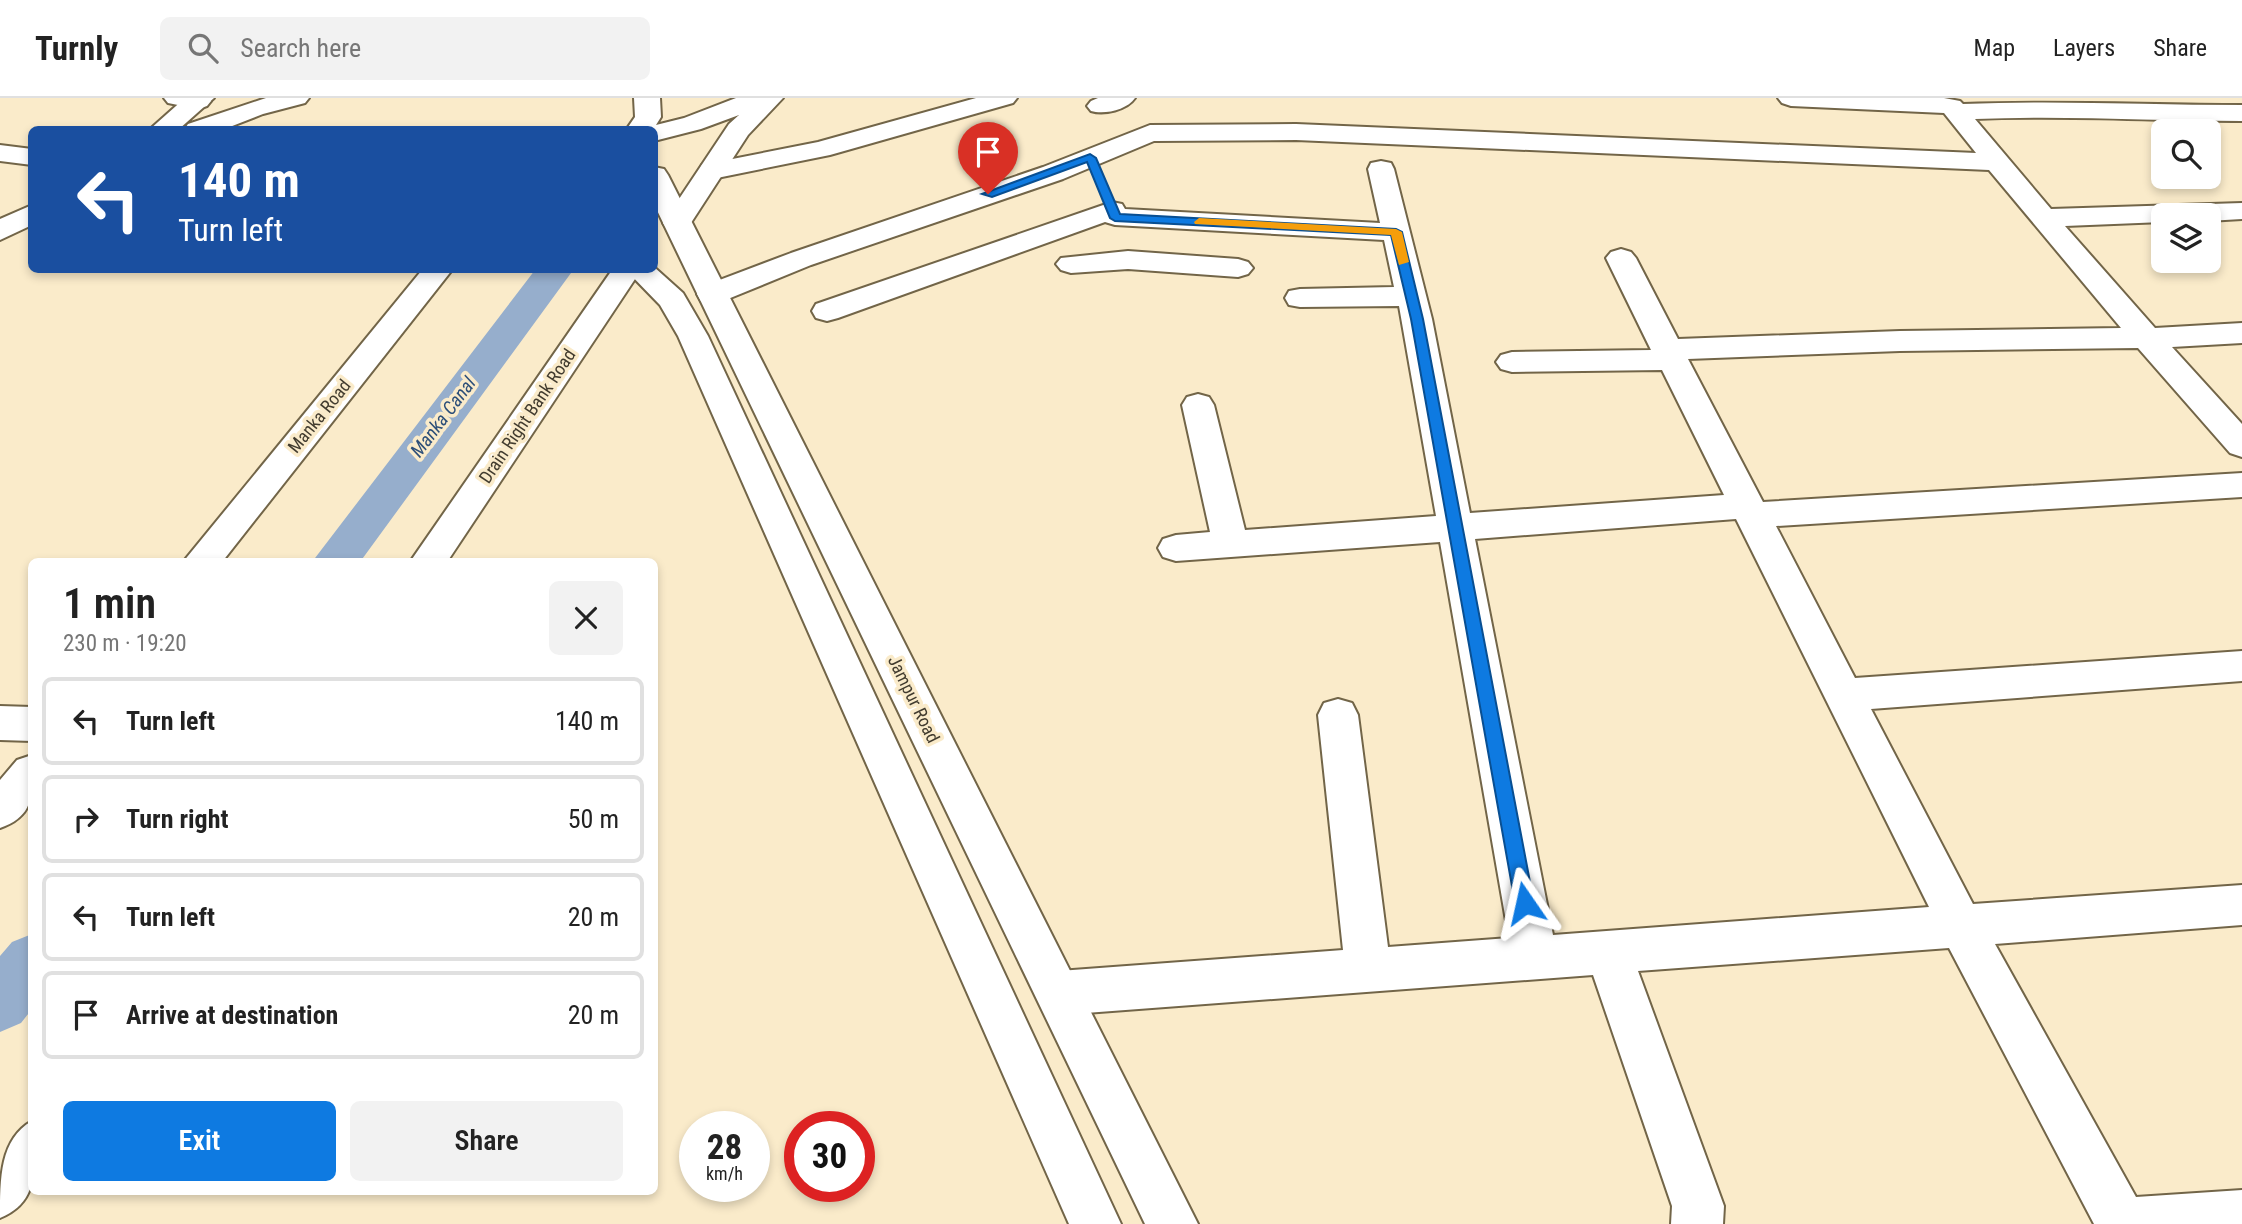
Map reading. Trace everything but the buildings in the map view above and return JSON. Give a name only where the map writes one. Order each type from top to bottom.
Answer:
[{"type":"main road","points":[[208,126],[254,109],[296,98]]},
{"type":"main road","points":[[307,122],[307,114],[318,98]]},
{"type":"main road","points":[[642,126],[648,117],[647,98]]},
{"type":"main road","points":[[658,132],[692,124],[759,98]]},
{"type":"main road","points":[[677,223],[738,130],[770,98]]},
{"type":"main road","points":[[712,171],[821,149],[1004,98]]},
{"type":"main road","points":[[1791,98],[1951,106],[2147,338],[2242,445]]},
{"type":"main road","points":[[166,126],[192,99]]},
{"type":"main road","points":[[1956,112],[2041,108],[2128,113],[2242,113]]},
{"type":"main road","points":[[827,311],[1104,191],[1150,133],[1296,132],[2000,162]]},
{"type":"main road","points":[[0,153],[28,156]]},
{"type":"main road","points":[[1381,169],[1412,296],[1535,957]]},
{"type":"main road","name":"Jampur Road","points":[[658,183],[1172,1224]]},
{"type":"main road","points":[[1104,191],[1127,244],[1129,270]]},
{"type":"main road","points":[[712,294],[801,259],[1104,191],[1396,232]]},
{"type":"main road","points":[[2045,218],[2242,211]]},
{"type":"main road","points":[[0,231],[28,216]]},
{"type":"main road","points":[[0,258],[28,243]]},
{"type":"main road","points":[[1620,258],[1961,926],[2122,1224],[2242,1216]]},
{"type":"main road","points":[[1071,264],[1129,270],[1238,268]]},
{"type":"main road","name":"Manka Road","points":[[204,558],[435,273]]},
{"type":"main road","name":"Drain Right Bank Road","points":[[431,558],[624,273]]},
{"type":"main road","points":[[644,273],[672,300],[692,336],[1095,1224]]},
{"type":"main road","points":[[1300,298],[1412,296]]},
{"type":"main road","points":[[1512,362],[1900,341],[2147,338],[2242,333]]},
{"type":"main road","points":[[1198,405],[1230,543]]},
{"type":"main road","points":[[1176,548],[1455,526],[2242,485]]},
{"type":"main road","points":[[1843,695],[2242,666]]},
{"type":"main road","points":[[1338,715],[1368,970]]},
{"type":"main road","points":[[0,723],[28,724]]},
{"type":"main road","points":[[0,810],[28,777]]},
{"type":"main road","points":[[1059,993],[2242,905]]},
{"type":"main road","points":[[1608,952],[1698,1206],[1697,1224]]},
{"type":"main road","points":[[0,1193],[28,1152]]},
{"type":"waterway","name":"Manka Canal","points":[[338,558],[552,273]]},
{"type":"waterway","name":"Manka Canal","points":[[0,1003],[28,966]]},
{"type":"slow traffic","points":[[1199,222],[1396,232],[1403,262]]},
{"type":"route","points":[[988,194],[1090,158],[1115,218],[1396,232],[1417,319],[1525,903]]}]
